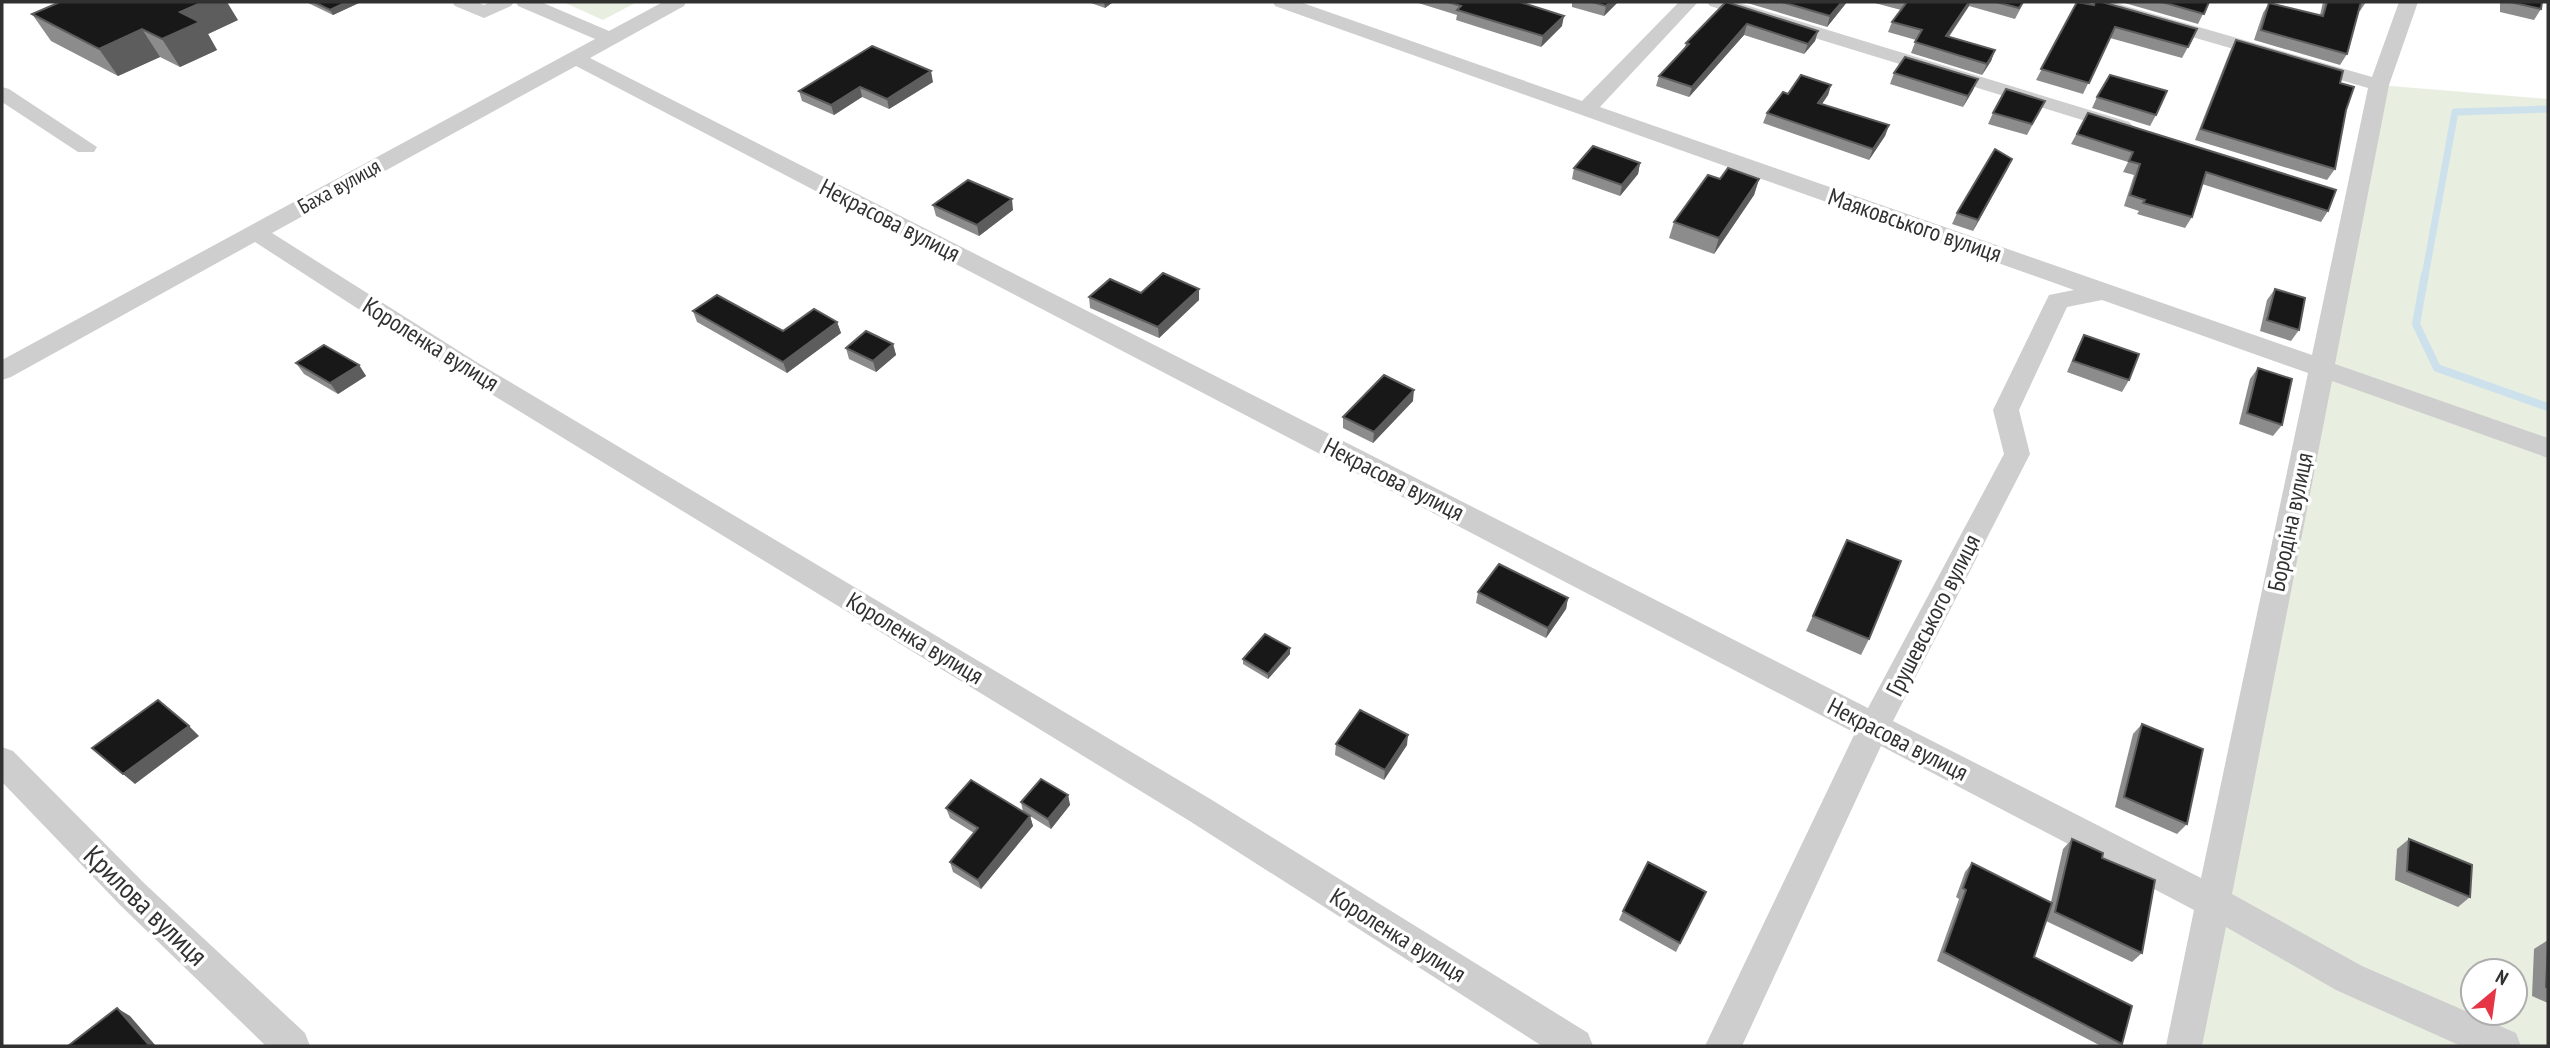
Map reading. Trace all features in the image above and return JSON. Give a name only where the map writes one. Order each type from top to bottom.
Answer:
[{"type":"street","points":[[462,2],[484,12],[504,2]]},
{"type":"street","points":[[526,2],[609,38]]},
{"type":"street","name":"Баха вулиця","points":[[2,371],[677,2]]},
{"type":"street","name":"Маяковського вулиця","points":[[1282,2],[2548,448]]},
{"type":"street","points":[[1586,109],[1689,2]]},
{"type":"street","points":[[1717,2],[2143,133]]},
{"type":"street","points":[[2092,2],[2379,85]]},
{"type":"street","name":"Бородіна вулиця","points":[[2185,1046],[2379,85],[2409,2]]},
{"type":"street","name":"Некрасова вулиця","points":[[574,57],[2213,902],[2349,978],[2503,1046]]},
{"type":"street","points":[[2,93],[86,147]]},
{"type":"street","points":[[2330,190],[2357,198]]},
{"type":"street","name":"Короленка вулиця","points":[[255,232],[469,369],[1200,810],[1575,1046]]},
{"type":"street","name":"Грушевського вулиця","points":[[1723,1046],[1874,727],[2017,454],[2007,410],[2058,300],[2105,292]]},
{"type":"street","name":"Крилова вулиця","points":[[2,761],[133,895],[292,1046]]},
{"type":"shaded area","points":[[563,2],[637,2],[603,20]]},
{"type":"shaded area","points":[[2379,85],[2548,99],[2548,445],[2326,368]]},
{"type":"shaded area","points":[[2327,373],[2548,451],[2548,1046],[2188,1046]]},
{"type":"building","points":[[60,2],[203,2],[180,12],[200,22],[162,39],[142,29],[99,49],[32,14]]},
{"type":"building","points":[[314,2],[347,2],[330,10]]},
{"type":"building","points":[[1448,2],[1520,2],[1564,16],[1543,36],[1457,10],[1461,6]]},
{"type":"building","points":[[1592,2],[1610,2],[1606,6]]},
{"type":"building","points":[[1726,2],[1818,31],[1808,44],[1747,24],[1692,87],[1659,76],[1689,44],[1686,43]]},
{"type":"building","points":[[1782,2],[1842,2],[1830,16]]},
{"type":"building","points":[[1907,2],[1969,2],[1946,36],[1995,50],[1987,64],[1915,42],[1922,30],[1892,22]]},
{"type":"building","points":[[1996,2],[2023,2],[2019,8]]},
{"type":"building","points":[[2077,2],[2094,5],[2095,2],[2102,2],[2197,29],[2188,47],[2115,27],[2089,83],[2041,69]]},
{"type":"building","points":[[2162,2],[2209,2],[2204,14]]},
{"type":"building","points":[[2327,2],[2361,2],[2347,54],[2261,30],[2269,3],[2323,16]]},
{"type":"building","points":[[2510,2],[2542,2],[2541,9]]},
{"type":"building","points":[[2236,40],[2343,71],[2340,83],[2354,87],[2346,110],[2335,169],[2201,129]]},
{"type":"building","points":[[872,46],[931,71],[887,99],[860,87],[831,105],[799,91]]},
{"type":"building","points":[[1905,57],[1978,79],[1968,96],[1894,73]]},
{"type":"building","points":[[1801,75],[1831,85],[1818,103],[1889,125],[1873,149],[1767,113],[1783,92],[1788,94]]},
{"type":"building","points":[[2110,75],[2167,91],[2156,115],[2097,97]]},
{"type":"building","points":[[2006,89],[2045,101],[2032,124],[1993,113]]},
{"type":"building","points":[[2088,113],[2336,190],[2328,211],[2206,172],[2192,217],[2143,203],[2145,200],[2130,195],[2140,164],[2129,161],[2133,152],[2077,134]]},
{"type":"building","points":[[1593,146],[1640,163],[1622,185],[1574,168]]},
{"type":"building","points":[[1995,149],[2012,159],[1978,220],[1957,213]]},
{"type":"building","points":[[1728,168],[1759,179],[1719,238],[1674,222],[1708,175],[1720,179]]},
{"type":"building","points":[[968,180],[1012,199],[977,225],[933,205]]},
{"type":"building","points":[[1163,273],[1199,289],[1158,327],[1089,297],[1110,279],[1141,293]]},
{"type":"building","points":[[2275,289],[2305,298],[2299,330],[2267,320]]},
{"type":"building","points":[[717,295],[783,331],[814,309],[837,322],[783,362],[693,311]]},
{"type":"building","points":[[866,331],[893,344],[873,361],[846,348]]},
{"type":"building","points":[[2084,335],[2139,354],[2129,380],[2073,361]]},
{"type":"building","points":[[324,345],[359,365],[330,383],[296,363]]},
{"type":"building","points":[[2258,368],[2292,379],[2282,425],[2247,413]]},
{"type":"building","points":[[1384,375],[1414,390],[1374,432],[1343,417]]},
{"type":"building","points":[[1847,540],[1901,561],[1869,639],[1813,616]]},
{"type":"building","points":[[1499,564],[1568,598],[1548,628],[1478,592]]},
{"type":"building","points":[[1265,634],[1290,648],[1268,674],[1243,659]]},
{"type":"building","points":[[158,700],[189,726],[123,774],[92,748]]},
{"type":"building","points":[[1360,710],[1408,735],[1385,770],[1336,744]]},
{"type":"building","points":[[2142,724],[2203,749],[2187,824],[2124,797]]},
{"type":"building","points":[[1041,779],[1068,795],[1048,819],[1021,802]]},
{"type":"building","points":[[971,780],[1030,816],[978,880],[950,862],[978,828],[946,808]]},
{"type":"building","points":[[2072,839],[2103,853],[2102,858],[2155,880],[2142,953],[2055,912]]},
{"type":"building","points":[[2409,839],[2472,865],[2470,897],[2407,871]]},
{"type":"building","points":[[1648,862],[1706,892],[1680,943],[1623,911]]},
{"type":"building","points":[[1972,863],[2052,903],[2034,957],[2132,1006],[2122,1044],[1944,952],[1966,890],[1963,888]]},
{"type":"building","points":[[2548,946],[2548,988],[2546,987]]},
{"type":"building","points":[[117,1008],[150,1046],[68,1046]]},
{"type":"waterway","points":[[2425,276],[2455,112],[2548,109]]},
{"type":"waterway","points":[[2425,274],[2416,324],[2437,368],[2548,407]]}]
